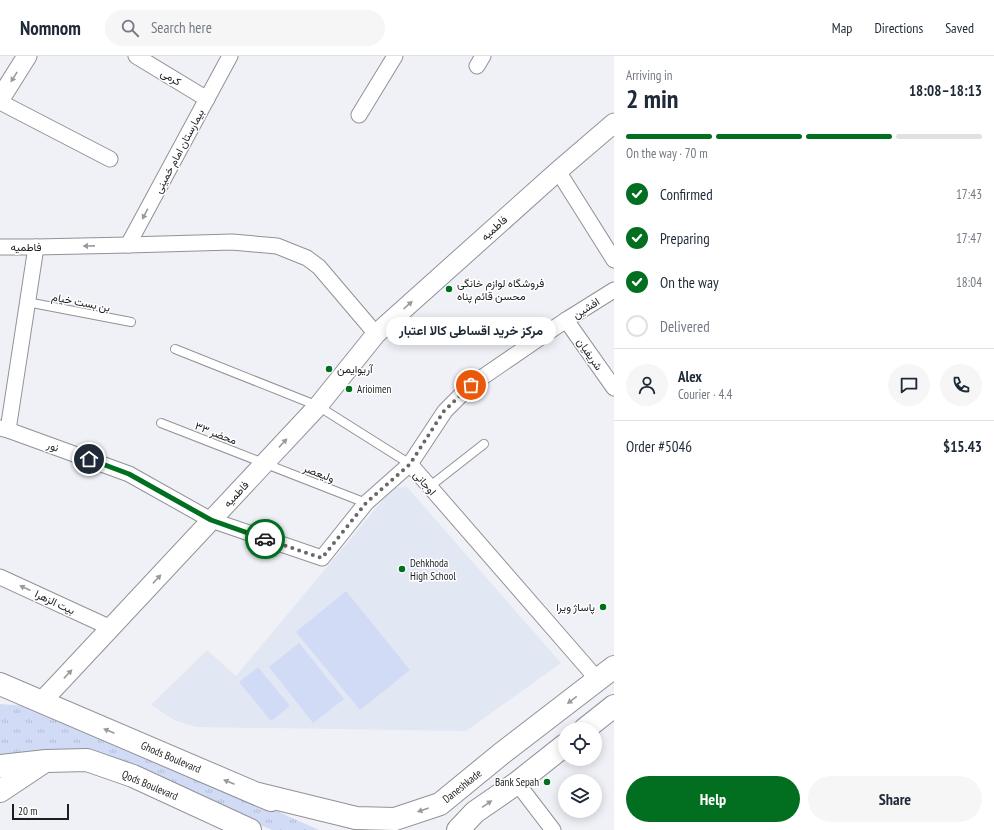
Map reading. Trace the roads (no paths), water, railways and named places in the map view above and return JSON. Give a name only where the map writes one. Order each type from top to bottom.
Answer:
[{"type":"main road","name":"Daneshkade","points":[[258,794],[356,818],[395,819],[440,804],[501,754],[606,674]]},
{"type":"main road","name":"Ghods Boulevard","points":[[0,684],[342,830]]},
{"type":"main road","points":[[0,697],[41,702]]},
{"type":"main road","points":[[594,722],[614,706]]},
{"type":"main road","points":[[458,830],[475,812],[517,783],[558,751]]},
{"type":"main road","name":"Qods Boulevard","points":[[0,766],[46,761],[87,760],[134,776],[250,830]]},
{"type":"main road","points":[[0,791],[46,761]]},
{"type":"street","points":[[27,56],[0,100],[110,159]]},
{"type":"street","name":"کرمی","points":[[136,56],[207,99]]},
{"type":"street","name":"بیمارستان امام خمینی","points":[[128,245],[230,56]]},
{"type":"street","points":[[359,115],[395,56]]},
{"type":"street","name":"فاطمیه","points":[[41,702],[318,406],[376,334],[558,171],[614,123]]},
{"type":"street","points":[[558,171],[614,260]]},
{"type":"street","name":"فاطمیه","points":[[0,247],[232,242],[276,246],[307,258],[320,267],[376,334]]},
{"type":"street","points":[[4,429],[36,247]]},
{"type":"street","name":"افشین","points":[[322,558],[366,503],[410,464],[444,411],[471,385],[566,320],[614,290]]},
{"type":"street","name":"شریفیان","points":[[566,320],[614,388]]},
{"type":"street","name":"نور","points":[[4,429],[129,474],[211,520],[322,558]]},
{"type":"street","name":"اوجانی","points":[[410,464],[429,487],[606,674]]},
{"type":"street","name":"بیت الزهرا","points":[[0,577],[111,628]]},
{"type":"street","points":[[517,783],[553,830]]},
{"type":"lane","name":"بن بست خیام","points":[[27,302],[131,322]]},
{"type":"lane","name":"اوجانی","points":[[175,349],[318,406],[410,464]]},
{"type":"lane","name":"محضر ۳۳","points":[[160,423],[264,463]]},
{"type":"lane","points":[[429,487],[484,444]]},
{"type":"lane","name":"ولیعصر","points":[[264,463],[366,503]]},
{"type":"place","name":"فروشگاه لوازم خانگی محسن قائم پناه","points":[[449,289]]},
{"type":"place","name":"آریوایمن","points":[[329,369]]},
{"type":"place","name":"مرکز خرید اقساطی کالا اعتبار","points":[[471,385]]},
{"type":"place","name":"Arioimen","points":[[349,389]]},
{"type":"place","name":"Dehkhoda High School","points":[[402,569]]},
{"type":"place","name":"پاساژ ویرا","points":[[603,607]]},
{"type":"place","name":"Bank Sepah","points":[[547,782]]}]
